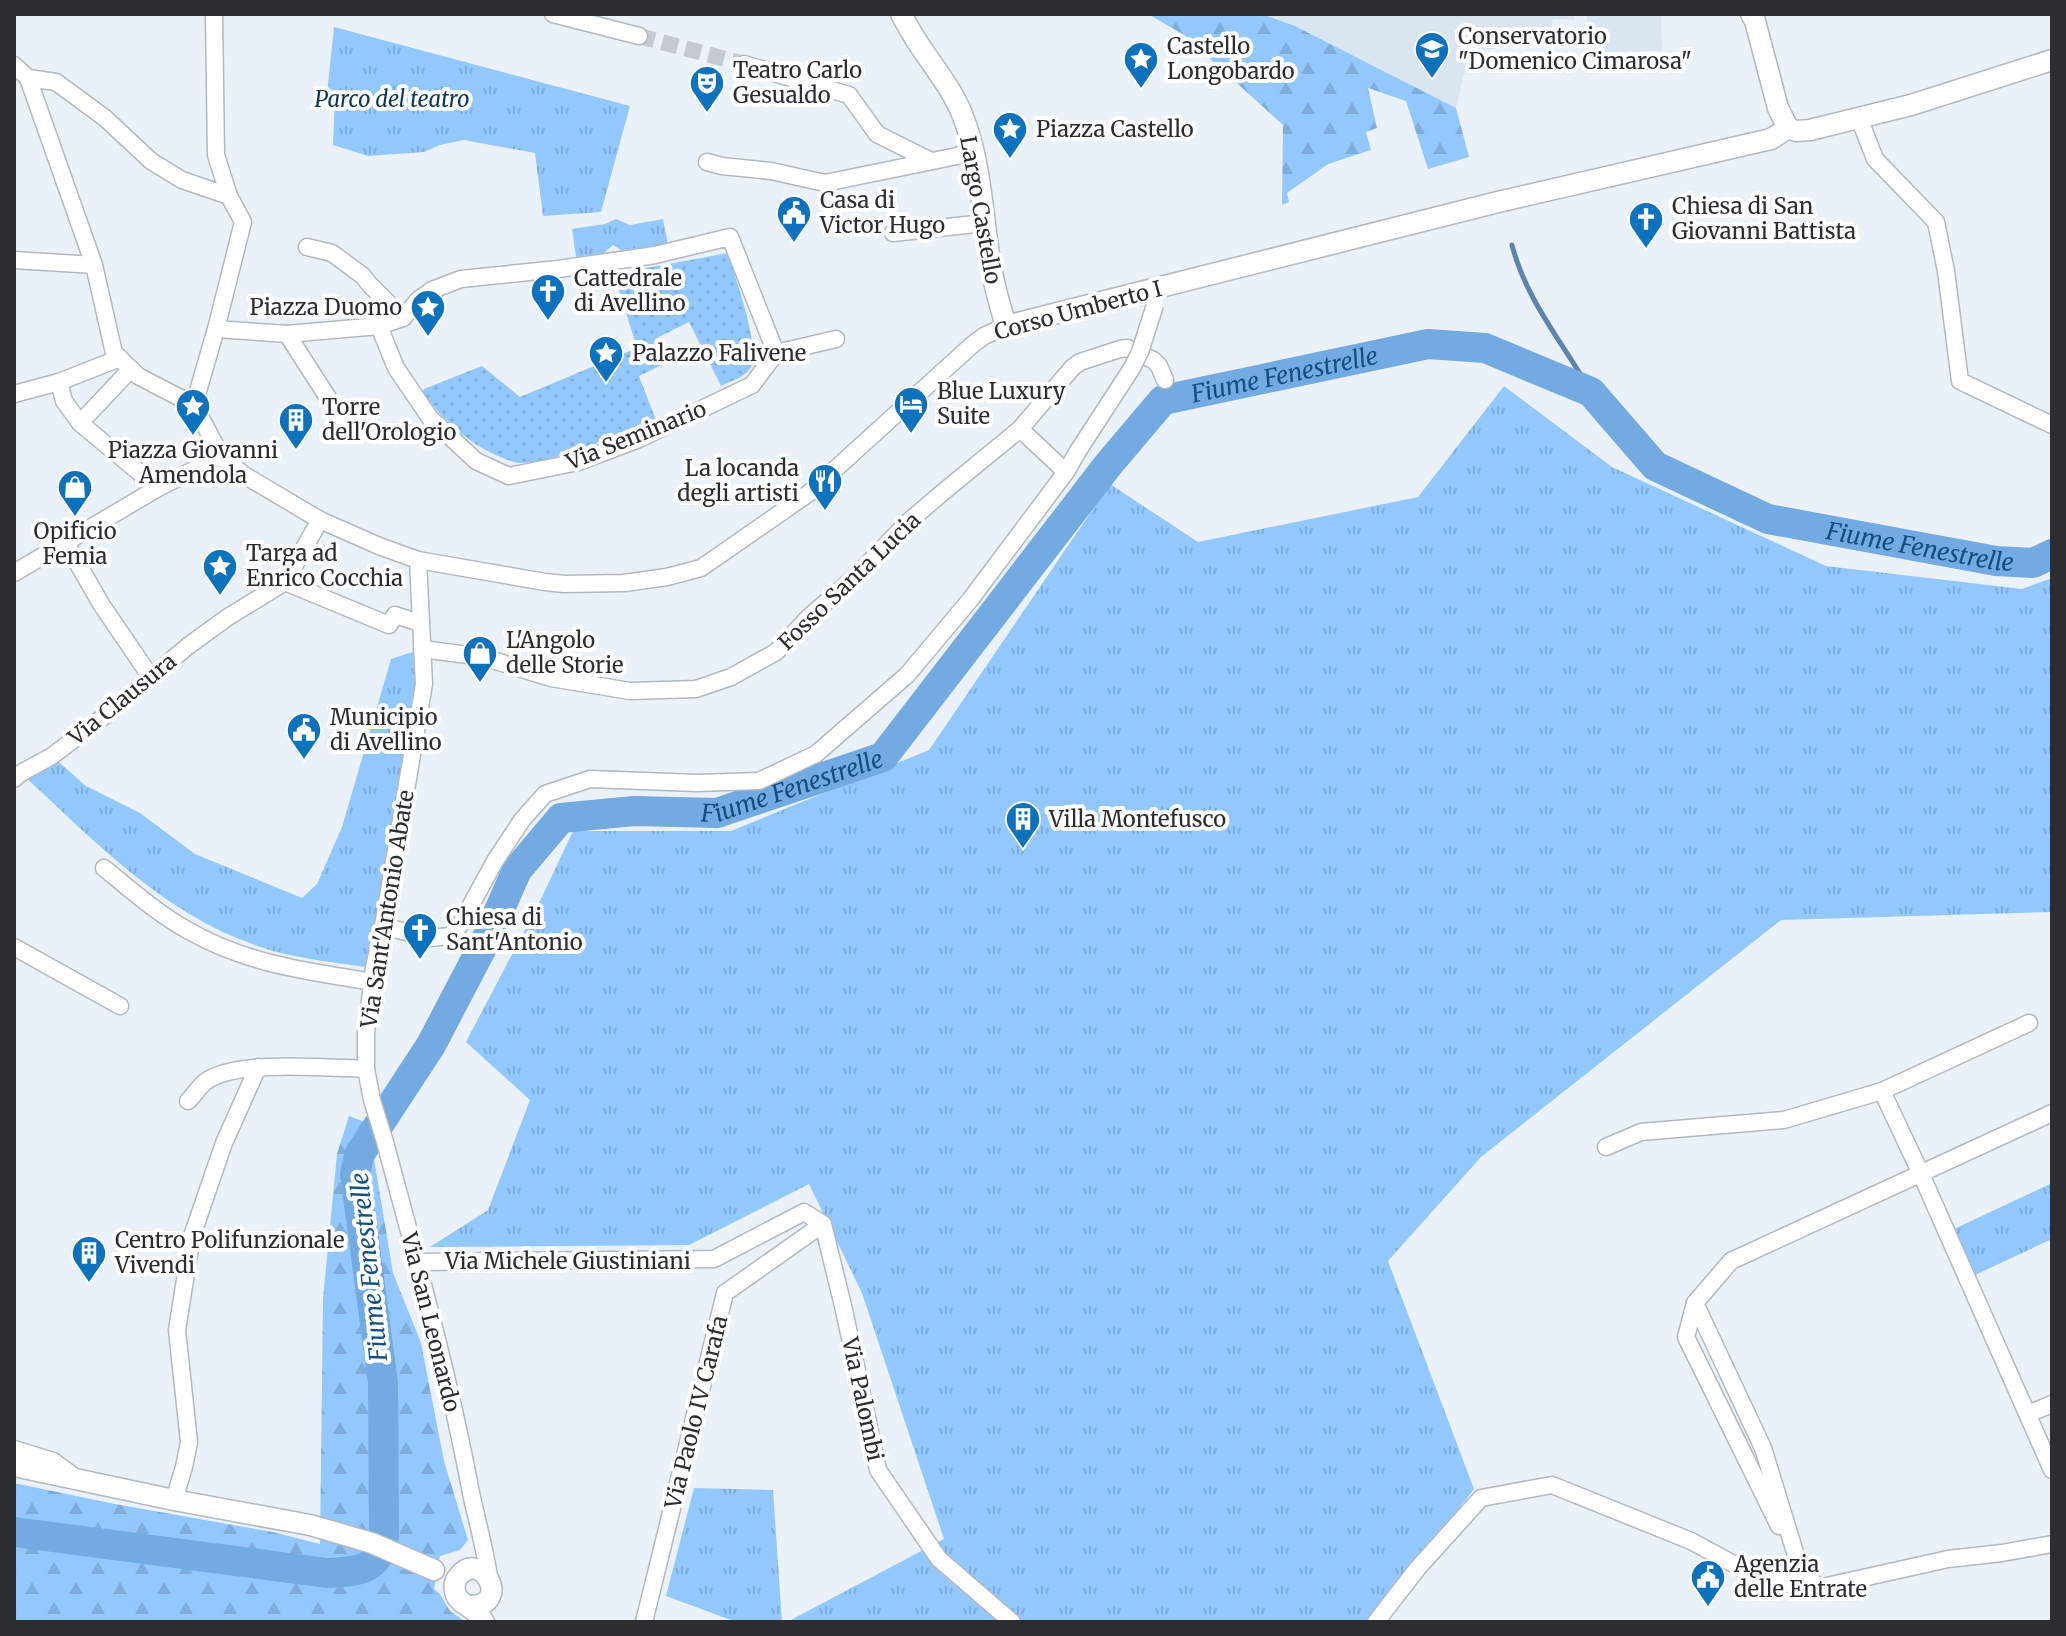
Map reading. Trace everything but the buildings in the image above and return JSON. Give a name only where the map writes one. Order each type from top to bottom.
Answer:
[{"type":"street","points":[[194,405],[243,222],[229,196],[216,155],[214,14]]},
{"type":"street","points":[[553,14],[639,36]]},
{"type":"street","name":"Largo Castello","points":[[901,14],[944,79],[963,115],[983,202],[996,293],[1006,326]]},
{"type":"street","points":[[1751,14],[1778,108],[1788,128]]},
{"type":"street","name":"Corso Umberto I","points":[[221,456],[244,475],[320,520],[418,560],[564,584],[624,583],[667,577],[701,568],[809,493],[972,345],[1006,326],[1157,297],[1498,202],[1771,139],[1788,128],[1810,130],[1911,105],[2052,60]]},
{"type":"street","points":[[744,64],[849,95],[877,134],[931,161]]},
{"type":"street","points":[[14,65],[28,78],[94,265],[114,353],[138,376],[194,405],[221,456],[158,488],[14,573]]},
{"type":"street","points":[[28,78],[56,82],[105,118],[151,161],[182,180],[229,196]]},
{"type":"street","points":[[1859,118],[1875,159],[1936,222],[1946,271],[1960,381],[2052,425]]},
{"type":"street","points":[[707,162],[825,183],[973,150]]},
{"type":"street","points":[[893,233],[984,223]]},
{"type":"street","points":[[216,329],[287,334],[379,326],[403,318],[418,300],[432,290],[461,279],[655,255],[730,237],[776,353],[836,339]]},
{"type":"street","points":[[307,247],[332,253],[363,276],[403,318]]},
{"type":"street","points":[[14,260],[94,265]]},
{"type":"street","points":[[383,926],[429,938],[450,936],[460,925],[495,861],[522,820],[545,794],[590,779],[697,783],[759,781],[816,754],[907,675],[970,600],[1066,472],[1132,368],[1157,297]]},
{"type":"street","name":"Via Seminario","points":[[379,326],[396,368],[430,418],[476,461],[509,476],[578,462],[639,439],[752,385],[776,353]]},
{"type":"street","points":[[287,334],[343,421]]},
{"type":"street","name":"Fosso Santa Lucia","points":[[422,649],[483,657],[551,678],[630,691],[696,689],[731,677],[776,652],[908,522],[1020,429],[1073,367],[1127,348],[1153,360],[1165,380]]},
{"type":"street","points":[[14,394],[126,364]]},
{"type":"street","points":[[80,423],[126,364]]},
{"type":"street","points":[[59,382],[64,401],[80,423],[158,488]]},
{"type":"street","points":[[1020,429],[1066,472]]},
{"type":"street","points":[[320,520],[285,582],[389,625],[395,615],[420,623]]},
{"type":"street","points":[[66,543],[101,604],[150,676]]},
{"type":"street","name":"Via Sant'Antonio Abate","points":[[366,1069],[366,1032],[374,968],[424,684],[418,560]]},
{"type":"street","name":"Via Clausura","points":[[14,779],[52,756],[106,715],[229,610],[285,582]]},
{"type":"street","points":[[104,868],[144,901],[189,931],[244,956],[286,968],[374,982]]},
{"type":"street","points":[[14,947],[120,1006]]},
{"type":"street","points":[[1606,1147],[1641,1132],[1784,1120],[1882,1091],[2029,1023]]},
{"type":"street","points":[[188,1101],[206,1081],[229,1072],[258,1067],[366,1069]]},
{"type":"street","points":[[174,1500],[189,1442],[177,1330],[192,1236],[224,1143],[258,1067]]},
{"type":"street","name":"Via San Leonardo","points":[[366,1069],[460,1436],[490,1583]]},
{"type":"street","points":[[1882,1091],[2052,1470]]},
{"type":"street","points":[[1818,1588],[1798,1562],[1686,1337],[1695,1303],[1731,1261],[2052,1113]]},
{"type":"street","name":"Via Michele Giustiniani","points":[[417,1262],[714,1259],[804,1212],[823,1224]]},
{"type":"street","name":"Via Paolo IV Carafa","points":[[644,1622],[725,1293],[823,1224]]},
{"type":"street","name":"Via Palombi","points":[[823,1224],[878,1470],[939,1559],[1012,1622]]},
{"type":"street","points":[[2028,1414],[2052,1404]]},
{"type":"street","points":[[14,1449],[53,1461],[81,1481]]},
{"type":"street","points":[[14,1466],[310,1525],[372,1543],[442,1573],[479,1570],[490,1583],[494,1611],[492,1622]]},
{"type":"street","points":[[1376,1622],[1417,1569],[1481,1498],[1552,1485],[1691,1541],[1763,1580],[1818,1588],[1948,1559],[2052,1544]]},
{"type":"street","points":[[470,1608],[455,1584],[474,1557],[480,1536]]},
{"type":"street","points":[[431,1568],[470,1608]]},
{"type":"street","points":[[470,1608],[482,1604],[490,1595],[490,1583]]},
{"type":"shaded area","name":"Conservatorio \"Domenico Cimarosa\"","points":[[1262,14],[1574,14],[1574,20],[1553,19],[1548,39],[1469,53],[1456,108],[1301,29]]},
{"type":"shaded area","points":[[1587,14],[1661,14],[1662,51],[1587,52]]},
{"type":"green space","points":[[1148,14],[1262,14],[1295,26],[1456,108],[1469,157],[1428,169],[1406,101],[1368,88],[1377,128],[1366,132],[1371,150],[1328,164],[1287,193],[1289,202],[1282,205],[1283,125],[1184,35]]},
{"type":"green space","name":"Parco del teatro","points":[[334,27],[630,106],[601,212],[543,216],[535,153],[464,140],[424,152],[368,156],[333,145],[335,95],[327,94]]},
{"type":"green space","points":[[616,219],[630,225],[663,219],[668,245],[621,250],[613,245],[604,253],[576,257],[572,229],[605,224]]},
{"type":"green space","points":[[728,253],[750,327],[754,356],[752,365],[743,376],[721,386],[689,322],[655,339],[664,364],[639,376],[656,420],[570,453],[518,463],[491,453],[468,439],[422,393],[424,389],[482,366],[520,397],[637,348],[614,274]]},
{"type":"green space","points":[[1504,386],[1612,467],[1826,566],[2022,589],[2052,578],[2052,912],[1781,920],[1481,1157],[1388,1261],[1474,1489],[1373,1622],[787,1622],[944,1539],[862,1293],[809,1184],[689,1245],[430,1247],[488,1210],[530,1100],[466,1042],[573,831],[731,831],[929,750],[1110,484],[1198,542],[1418,497]]},
{"type":"green space","points":[[422,649],[374,968],[290,955],[212,927],[144,883],[81,830],[21,773],[52,756],[86,786],[140,813],[195,854],[302,898],[317,884],[342,827],[391,659]]},
{"type":"green space","points":[[349,1116],[368,1123],[393,1273],[421,1343],[444,1461],[468,1540],[460,1550],[440,1556],[434,1589],[450,1611],[466,1622],[14,1622],[14,1483],[273,1532],[320,1544],[323,1299],[337,1154]]},
{"type":"green space","points":[[2052,1183],[2052,1239],[1973,1276],[1952,1230]]},
{"type":"green space","points":[[694,1488],[773,1490],[782,1622],[736,1622],[666,1596]]},
{"type":"waterway","points":[[1512,245],[1536,303],[1591,392]]},
{"type":"waterway","name":"Fiume Fenestrelle","points":[[14,1532],[327,1573],[357,1570],[372,1563],[384,1536],[383,1383],[355,1174],[359,1155],[431,1045],[488,936],[517,870],[561,818],[634,811],[717,813],[883,757],[1108,465],[1163,400],[1428,344],[1485,348],[1591,392],[1655,466],[1768,519],[1996,561],[2033,563],[2052,554]]},
{"type":"tunnel","points":[[639,36],[744,64]]},
{"type":"place","name":"Conservatorio \"Domenico Cimarosa\"","points":[[1432,80]]},
{"type":"place","name":"Castello Longobardo","points":[[1141,90]]},
{"type":"place","name":"Teatro Carlo Gesualdo","points":[[707,114]]},
{"type":"place","name":"Piazza Castello","points":[[1010,160]]},
{"type":"place","name":"Casa di Victor Hugo","points":[[794,244]]},
{"type":"place","name":"Chiesa di San Giovanni Battista","points":[[1646,250]]},
{"type":"place","name":"Cattedrale di Avellino","points":[[548,322]]},
{"type":"place","name":"Piazza Duomo","points":[[428,338]]},
{"type":"place","name":"Palazzo Falivene","points":[[606,384]]},
{"type":"place","name":"Blue Luxury Suite","points":[[911,435]]},
{"type":"place","name":"Piazza Giovanni Amendola","points":[[193,437]]},
{"type":"place","name":"Torre dell'Orologio","points":[[296,451]]},
{"type":"place","name":"La locanda degli artisti","points":[[825,512]]},
{"type":"place","name":"Opificio Femia","points":[[75,518]]},
{"type":"place","name":"Targa ad Enrico Cocchia","points":[[220,597]]},
{"type":"place","name":"L'Angolo delle Storie","points":[[480,684]]},
{"type":"place","name":"Municipio di Avellino","points":[[304,761]]},
{"type":"place","name":"Villa Montefusco","points":[[1023,850]]},
{"type":"place","name":"Chiesa di Sant'Antonio","points":[[420,961]]},
{"type":"place","name":"Centro Polifunzionale Vivendi","points":[[89,1284]]},
{"type":"place","name":"Agenzia delle Entrate","points":[[1708,1608]]}]
